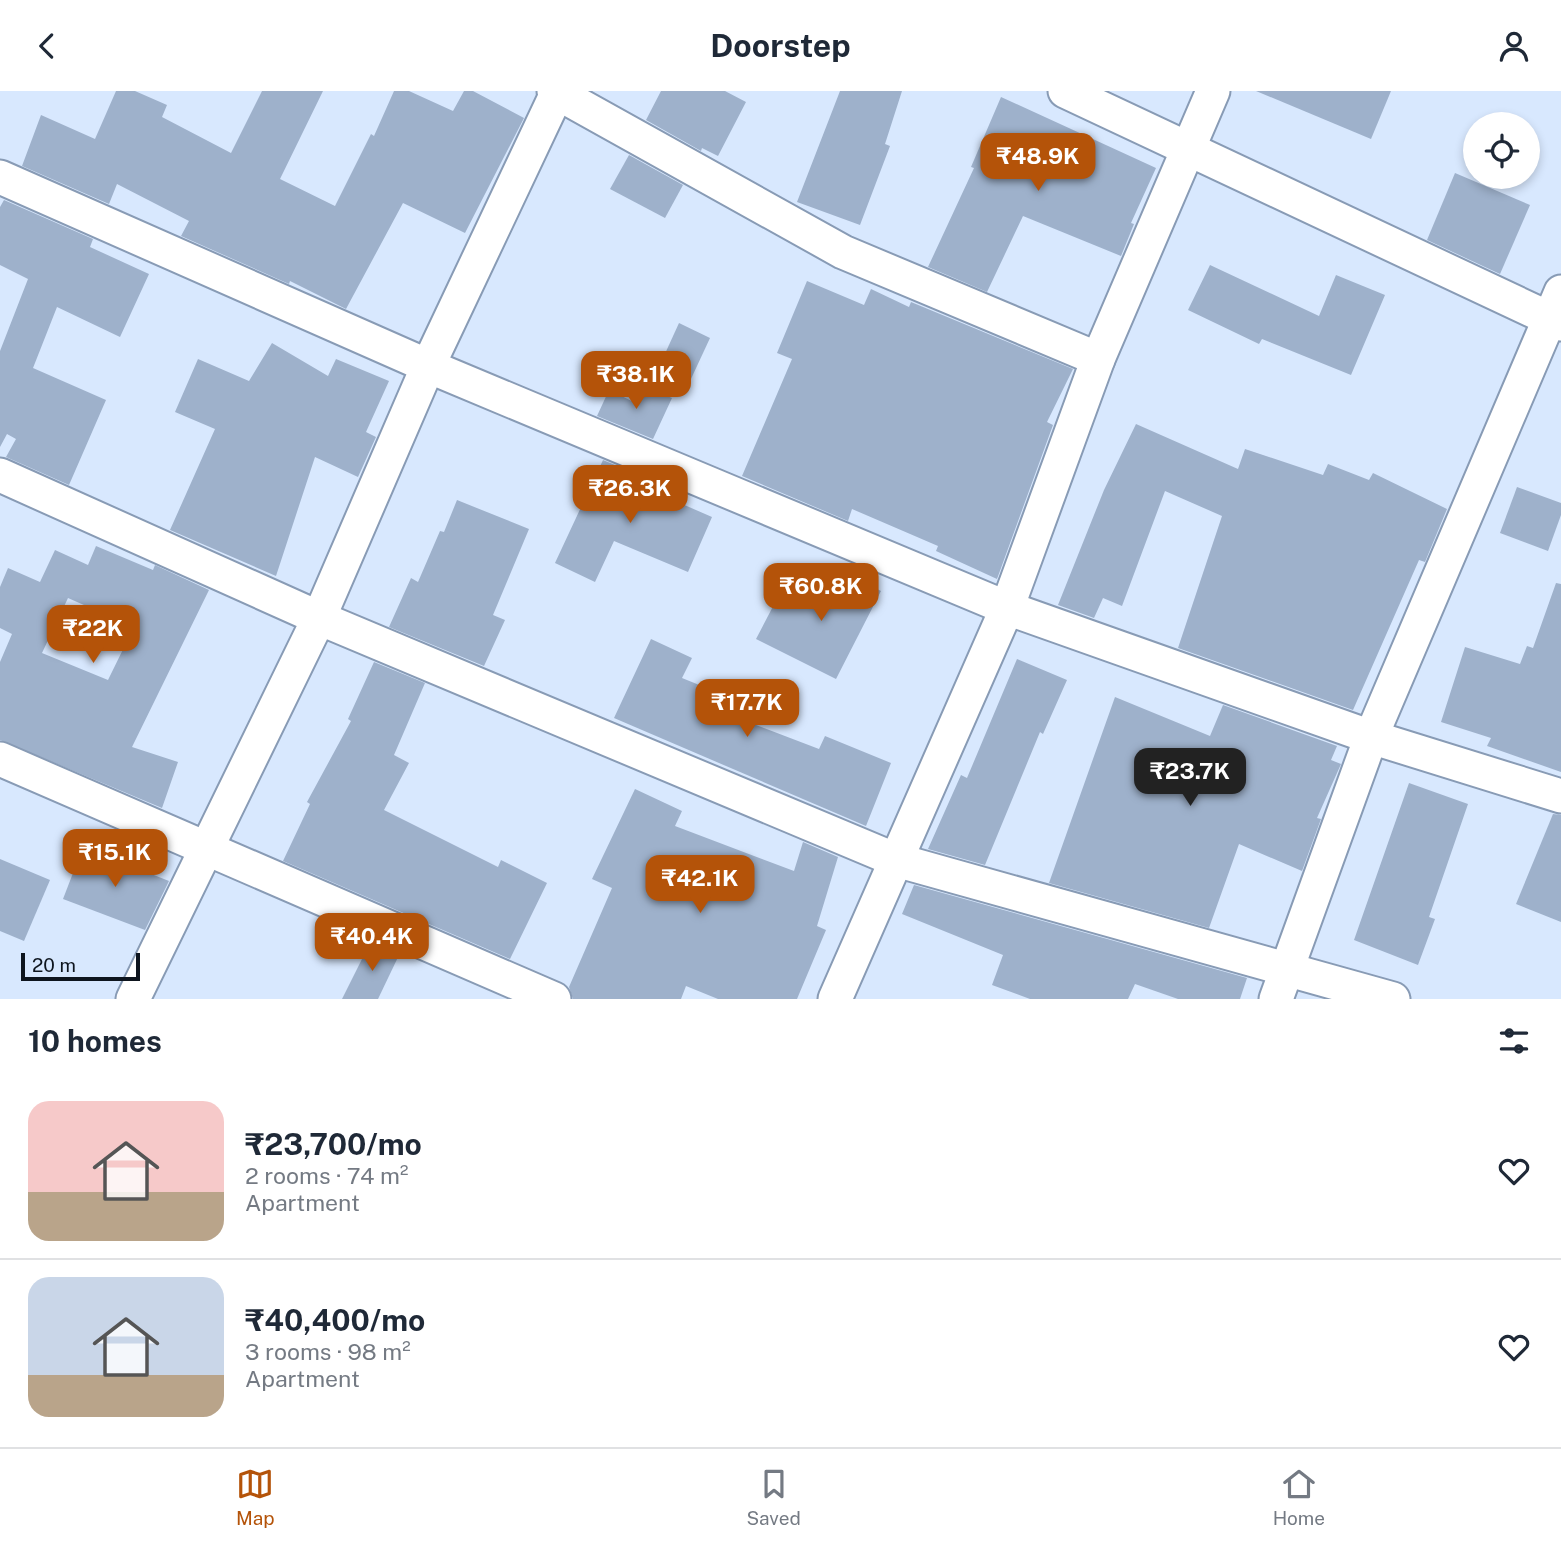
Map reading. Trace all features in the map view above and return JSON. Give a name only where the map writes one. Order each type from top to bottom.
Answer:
[{"type":"street","points":[[1065,91],[1557,311],[1371,737],[1276,999]]},
{"type":"street","points":[[835,999],[1007,608],[1098,359],[1191,148],[1213,91]]},
{"type":"street","points":[[133,999],[319,618],[428,366],[557,92],[843,252],[1098,359]]},
{"type":"street","points":[[0,177],[428,366],[1007,608],[1371,737],[1561,796]]},
{"type":"street","points":[[0,475],[319,618],[896,860],[1393,999]]},
{"type":"street","points":[[0,759],[554,999]]},
{"type":"building","points":[[116,91],[135,91],[167,105],[162,117],[231,153],[262,91],[323,91],[280,179],[335,206],[371,134],[374,136],[394,91],[409,91],[453,111],[464,91],[473,91],[524,118],[465,233],[403,203],[346,309],[290,281],[289,284],[181,236],[189,221],[117,184],[109,204],[22,166],[41,115],[95,139]]},
{"type":"building","points":[[661,91],[725,91],[746,102],[718,156],[702,148],[701,151],[646,120]]},
{"type":"building","points":[[840,91],[902,91],[885,144],[890,146],[860,225],[797,202]]},
{"type":"building","points":[[1256,91],[1391,91],[1371,139]]},
{"type":"building","points":[[1001,97],[1156,168],[1131,223],[1134,224],[1121,256],[1023,216],[987,292],[928,267],[974,168],[971,167]]},
{"type":"building","points":[[629,155],[683,185],[665,218],[610,189]]},
{"type":"building","points":[[1455,173],[1463,176],[1463,189],[1492,189],[1530,205],[1500,274],[1427,240]]},
{"type":"building","points":[[4,200],[93,239],[90,247],[149,274],[120,337],[57,307],[33,368],[106,400],[69,485],[6,457],[16,439],[7,434],[0,447],[0,351],[28,279],[0,265],[0,207]]},
{"type":"building","points":[[1210,265],[1319,316],[1336,275],[1385,295],[1351,375],[1262,339],[1259,344],[1188,310]]},
{"type":"building","points":[[807,281],[864,305],[871,289],[909,307],[911,302],[1073,369],[1047,422],[1053,425],[997,579],[936,551],[938,546],[852,509],[848,521],[742,476],[792,359],[777,353]]},
{"type":"building","points":[[679,323],[710,338],[684,394],[653,380]]},
{"type":"building","points":[[272,343],[328,376],[336,359],[389,381],[366,432],[376,437],[358,477],[315,457],[276,576],[170,530],[215,429],[175,412],[198,359],[249,381]]},
{"type":"building","points":[[643,386],[672,398],[653,439],[597,416],[609,390],[636,403]]},
{"type":"building","points":[[1136,424],[1238,469],[1245,449],[1323,475],[1328,464],[1369,480],[1373,473],[1447,509],[1425,562],[1419,560],[1353,710],[1178,648],[1222,516],[1165,491],[1122,606],[1103,598],[1094,618],[1058,605],[1104,490]]},
{"type":"building","points":[[603,460],[637,474],[634,483],[712,517],[688,572],[614,541],[595,582],[555,563]]},
{"type":"building","points":[[1517,487],[1561,503],[1561,515],[1548,551],[1500,533]]},
{"type":"building","points":[[457,500],[529,529],[493,615],[505,620],[484,666],[389,627],[411,578],[418,582]]},
{"type":"building","points":[[96,546],[153,570],[155,565],[209,590],[132,747],[178,762],[162,808],[0,740],[0,662],[12,634],[0,628],[0,587],[8,568],[40,582],[55,550],[88,565]],"holes":[[[68,598],[134,627],[108,680],[42,653]]]},
{"type":"building","points":[[833,567],[881,591],[836,679],[756,639],[781,591],[812,608]]},
{"type":"building","points":[[1556,583],[1561,584],[1561,772],[1487,746],[1491,738],[1441,722],[1465,647],[1520,664],[1527,646],[1533,648]]},
{"type":"building","points":[[651,639],[692,658],[682,678],[746,704],[740,719],[819,749],[825,736],[891,763],[866,826],[614,718]]},
{"type":"building","points":[[1017,659],[1067,680],[1043,734],[1040,732],[985,865],[928,849],[961,775],[967,778]]},
{"type":"building","points":[[374,662],[425,683],[394,755],[409,763],[384,810],[498,867],[501,860],[547,883],[510,959],[283,861],[310,804],[307,802],[351,721],[348,719]]},
{"type":"building","points":[[1115,697],[1210,736],[1223,705],[1337,746],[1331,760],[1341,764],[1317,818],[1321,819],[1302,871],[1239,844],[1209,928],[1049,883]]},
{"type":"building","points":[[1409,783],[1468,804],[1429,917],[1435,919],[1418,965],[1354,940]]},
{"type":"building","points":[[635,789],[682,811],[675,826],[794,871],[803,842],[838,857],[817,926],[826,930],[797,999],[718,999],[686,986],[681,999],[573,999],[569,987],[612,888],[592,879]]},
{"type":"building","points":[[1553,814],[1561,815],[1561,922],[1516,904]]},
{"type":"building","points":[[83,847],[169,881],[145,930],[63,899]]},
{"type":"building","points":[[0,859],[50,880],[24,941],[0,931]]},
{"type":"building","points":[[914,885],[1247,978],[1240,999],[1178,999],[1135,984],[1128,999],[1030,999],[992,985],[1003,955],[902,914]]},
{"type":"building","points":[[371,941],[400,953],[378,999],[342,999]]}]
